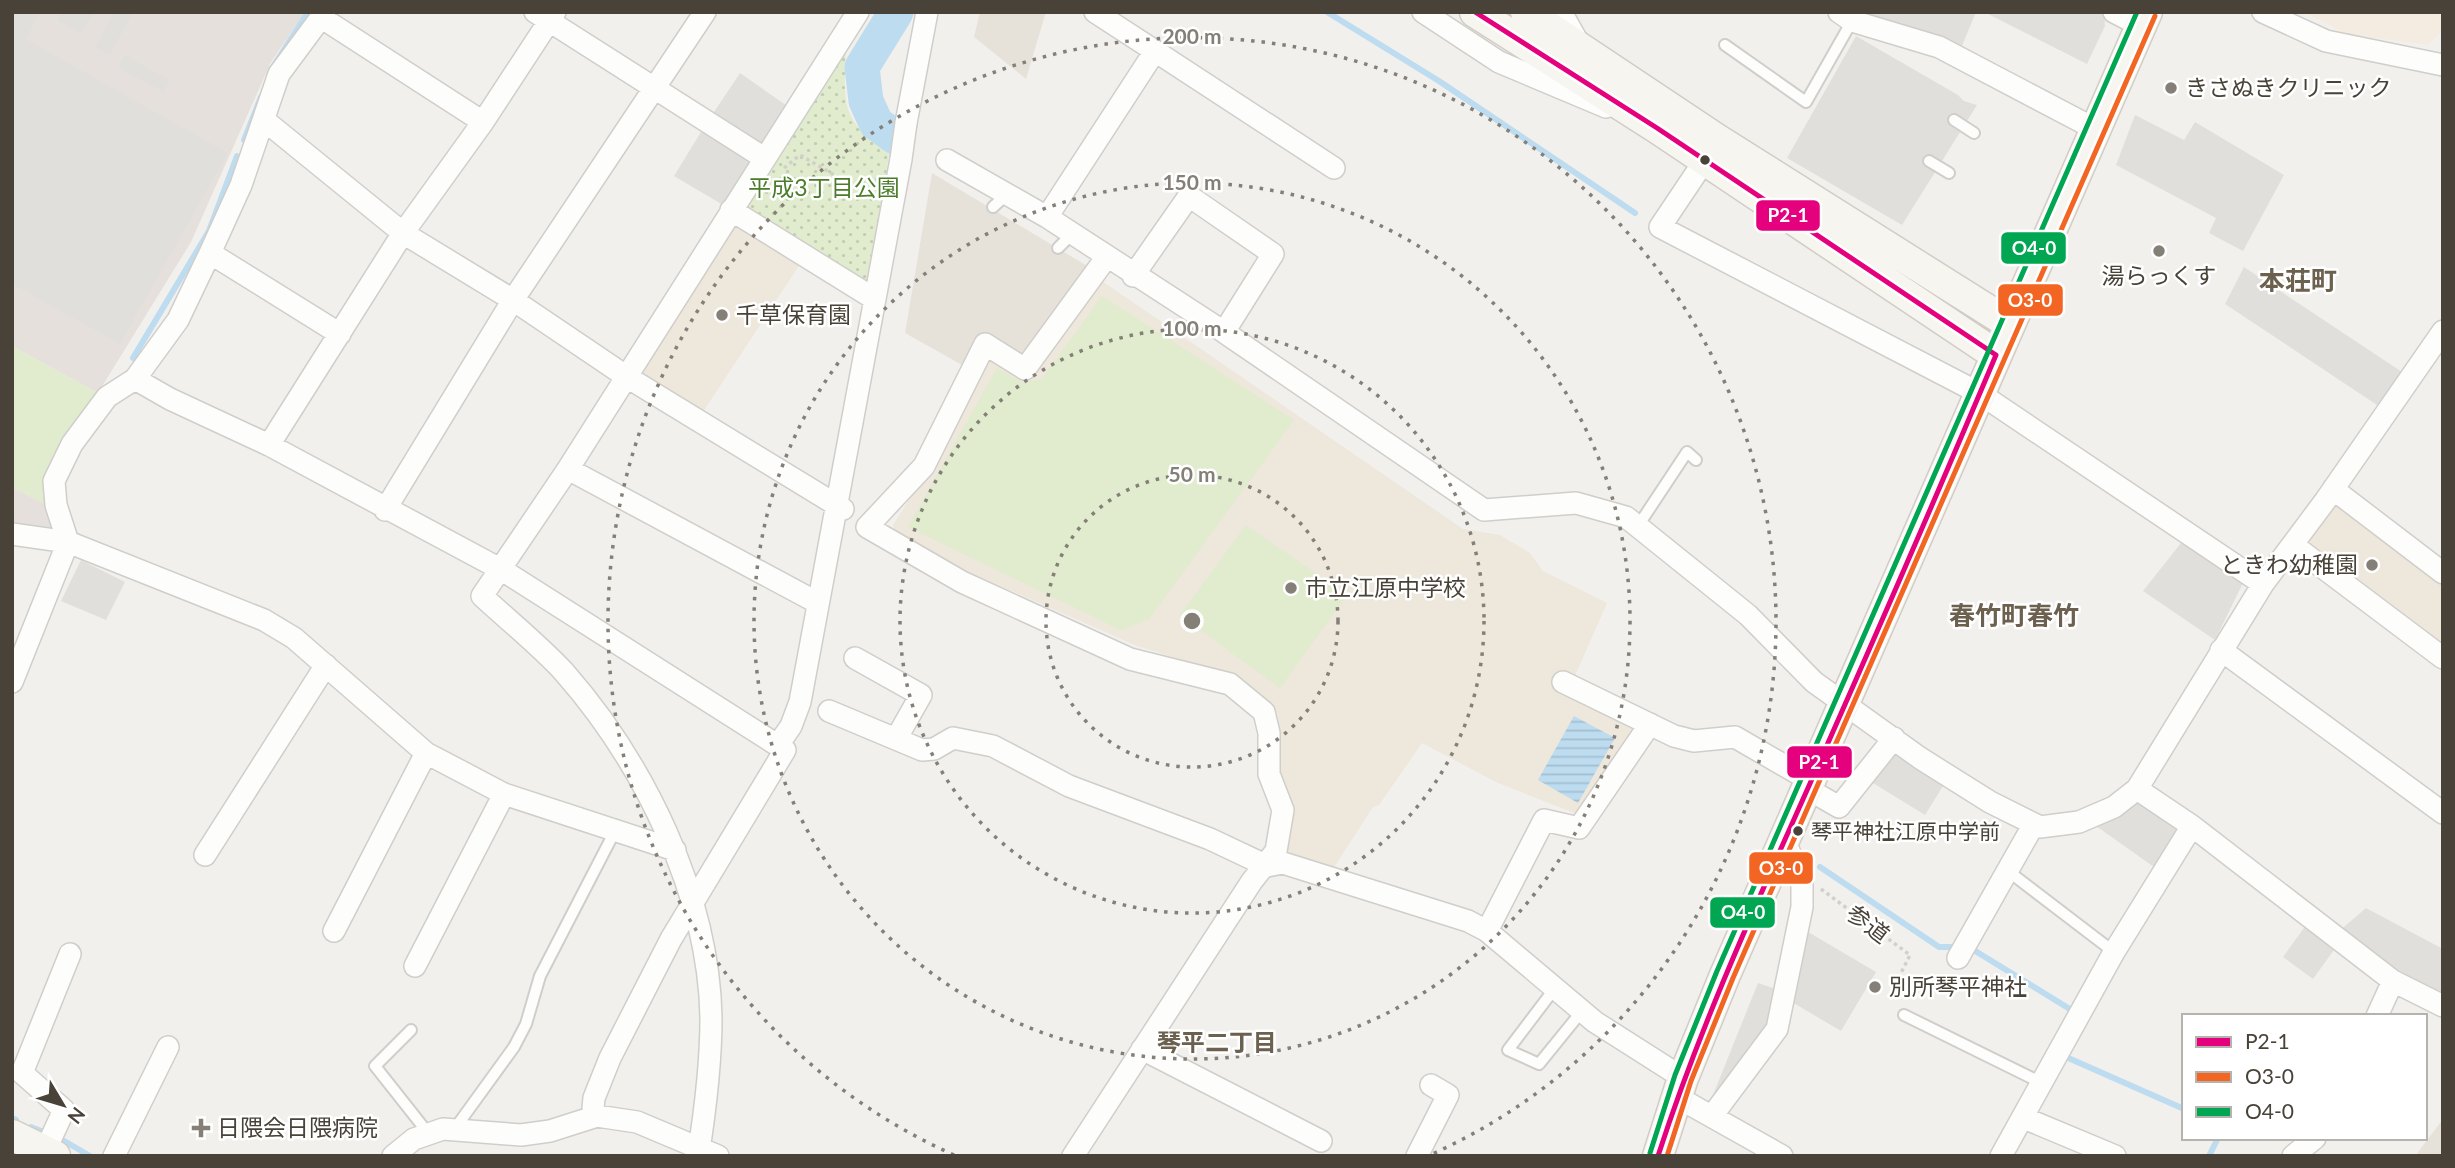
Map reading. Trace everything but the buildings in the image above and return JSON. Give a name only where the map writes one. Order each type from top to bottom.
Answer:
[{"type":"street","points":[[385,510],[513,300],[705,12]]},
{"type":"street","points":[[393,1156],[414,1139],[456,1127],[521,1135],[550,1131],[597,1116],[637,1122],[705,1153],[710,1016],[705,959],[675,850],[637,771],[601,720],[563,671],[482,596],[502,570],[627,377],[858,12]]},
{"type":"street","points":[[778,746],[792,726],[800,702],[818,603],[840,507],[873,299],[928,12]]},
{"type":"street","points":[[1095,12],[1335,168]]},
{"type":"street","points":[[1423,12],[1517,31],[1582,49]]},
{"type":"street","points":[[1475,12],[1517,31],[1657,128],[1711,150],[2011,324]]},
{"type":"street","points":[[1561,12],[1582,49],[1711,150],[1996,355]]},
{"type":"street","points":[[1658,1156],[1680,1088],[1785,841],[2144,19],[2114,12]]},
{"type":"street","points":[[2263,12],[2326,41],[2443,65]]},
{"type":"street","points":[[12,682],[68,542],[56,505],[54,481],[72,444],[107,397],[135,379],[178,320],[241,185],[279,74],[323,15],[483,122]]},
{"type":"street","points":[[269,446],[403,233],[483,122],[546,15],[654,89],[764,158]]},
{"type":"street","points":[[1846,17],[1939,47],[2095,130]]},
{"type":"street","points":[[1047,217],[1155,51]]},
{"type":"street","points":[[264,120],[403,233],[513,300],[627,377],[840,507]]},
{"type":"street","points":[[1711,150],[1660,227],[1979,393],[2263,584]]},
{"type":"street","points":[[947,160],[1000,201],[1047,217],[1065,241],[1106,258],[1224,332],[1485,510],[1576,503],[1626,517],[1748,615],[1814,682],[1990,802],[2040,827],[2079,822],[2114,807],[2137,789],[2263,584],[2443,331]]},
{"type":"street","points":[[1133,276],[1189,196],[1273,254],[1224,332]]},
{"type":"street","points":[[731,210],[873,299]]},
{"type":"street","points":[[210,253],[340,334]]},
{"type":"street","points":[[1074,1155],[1252,881],[1267,866],[1276,851],[1283,810],[1269,774],[1269,733],[1264,712],[1230,684],[1130,659],[962,582],[867,527],[924,466],[985,344],[1025,369],[1106,258]]},
{"type":"street","points":[[135,379],[170,399],[269,446],[502,570],[785,750],[691,905],[610,1058],[594,1098],[593,1108],[597,1116]]},
{"type":"street","points":[[568,468],[818,603]]},
{"type":"street","points":[[2333,489],[2443,573]]},
{"type":"street","points":[[12,534],[68,542],[264,620],[294,638],[426,753],[504,794],[675,850]]},
{"type":"street","points":[[2293,545],[2443,658]]},
{"type":"street","points":[[2221,650],[2443,813]]},
{"type":"street","points":[[855,658],[921,695],[896,740]]},
{"type":"street","points":[[205,855],[326,665]]},
{"type":"street","points":[[1563,682],[1674,736],[1694,741],[1735,737],[1839,807],[1894,738]]},
{"type":"street","points":[[829,711],[922,750],[934,749],[953,738],[993,746],[1069,786],[1210,839],[1267,866],[1283,863],[1425,906],[1487,930],[1581,1011],[1712,1115],[1782,1156]]},
{"type":"street","points":[[1487,930],[1544,820],[1579,828],[1650,724]]},
{"type":"street","points":[[334,931],[426,753]]},
{"type":"street","points":[[2137,789],[2192,826],[2393,981],[2443,1006]]},
{"type":"street","points":[[415,966],[504,794]]},
{"type":"street","points":[[1958,958],[2034,824]]},
{"type":"street","points":[[2001,1156],[2115,951],[2192,826]]},
{"type":"street","points":[[1712,1115],[1777,1029],[1802,907],[1802,883],[1785,841]]},
{"type":"street","points":[[12,1135],[50,1153],[64,1110],[22,1073],[70,954]]},
{"type":"street","points":[[2378,1014],[2393,981]]},
{"type":"street","points":[[114,1156],[168,1047]]},
{"type":"street","points":[[1142,1049],[1321,1141]]},
{"type":"street","points":[[1418,1156],[1448,1095],[1431,1085]]},
{"type":"street","points":[[2024,1118],[2115,1156]]},
{"type":"street","points":[[2293,1156],[2313,1140]]},
{"type":"lane","points":[[1725,45],[1806,102],[1846,17]]},
{"type":"lane","points":[[1954,120],[1974,133]]},
{"type":"lane","points":[[1929,161],[1949,173]]},
{"type":"lane","points":[[1638,526],[1687,452],[1696,460]]},
{"type":"lane","points":[[456,1127],[514,1047],[526,1024],[540,976],[615,831]]},
{"type":"lane","points":[[2008,871],[2115,951]]},
{"type":"lane","points":[[1555,988],[1507,1049],[1539,1064],[1581,1011]]},
{"type":"lane","points":[[1904,1015],[2042,1083]]},
{"type":"lane","points":[[411,1030],[375,1066],[428,1133]]},
{"type":"path","points":[[782,170],[800,155],[853,186],[885,177]]},
{"type":"path","name":"参道","points":[[1810,881],[1910,955],[1895,985]]},
{"type":"shaded area","points":[[12,12],[305,12],[271,62],[191,242],[98,393],[12,346]]},
{"type":"shaded area","points":[[12,12],[40,12],[26,39],[228,153],[120,344],[12,284]]},
{"type":"shaded area","points":[[61,12],[94,12],[81,34],[57,20]]},
{"type":"shaded area","points":[[114,12],[133,12],[110,55],[95,47]]},
{"type":"shaded area","points":[[980,12],[1046,12],[1026,79],[974,37]]},
{"type":"shaded area","points":[[1849,12],[1976,12],[1959,53]]},
{"type":"shaded area","points":[[1984,12],[2104,12],[2105,26],[2087,64]]},
{"type":"shaded area","points":[[2304,12],[2443,12],[2443,30],[2428,45],[2346,34]]},
{"type":"shaded area","points":[[1856,36],[1964,101],[1977,105],[1902,225],[1787,158]]},
{"type":"shaded area","points":[[125,55],[170,80],[164,92],[118,68]]},
{"type":"shaded area","points":[[740,73],[790,108],[769,141],[758,143],[714,112]]},
{"type":"shaded area","points":[[2135,115],[2184,140],[2195,122],[2284,175],[2243,251],[2209,233],[2216,218],[2116,165]]},
{"type":"shaded area","points":[[704,127],[750,156],[753,166],[728,208],[674,176]]},
{"type":"shaded area","points":[[932,173],[1094,270],[1027,358],[983,336],[962,365],[905,333]]},
{"type":"shaded area","name":"千草保育園","points":[[736,225],[802,261],[703,412],[643,376],[642,368]]},
{"type":"shaded area","points":[[2244,267],[2402,372],[2377,405],[2225,304]]},
{"type":"shaded area","name":"市立江原中学校","points":[[1102,281],[1463,529],[1500,535],[1530,553],[1543,571],[1607,603],[1574,678],[1640,728],[1613,757],[1579,815],[1496,782],[1422,743],[1379,805],[1373,807],[1331,872],[1284,858],[1275,768],[1278,714],[1235,676],[1137,646],[971,573],[895,533],[893,525],[927,472],[985,359],[993,357],[1030,374]]},
{"type":"shaded area","points":[[12,487],[49,506],[52,526],[43,530],[12,525]]},
{"type":"shaded area","name":"ときわ幼稚園","points":[[2335,501],[2443,580],[2443,653],[2302,549]]},
{"type":"shaded area","points":[[2181,543],[2243,583],[2215,640],[2143,591]]},
{"type":"shaded area","points":[[81,560],[125,582],[106,620],[61,601]]},
{"type":"shaded area","points":[[1896,746],[1948,778],[1925,815],[1873,783]]},
{"type":"shaded area","points":[[2138,800],[2181,830],[2154,867],[2096,826]]},
{"type":"shaded area","points":[[2366,908],[2443,949],[2443,998],[2338,932]]},
{"type":"shaded area","points":[[2309,921],[2339,943],[2313,979],[2283,957]]},
{"type":"shaded area","points":[[1798,926],[1876,972],[1841,1031],[1785,998]]},
{"type":"shaded area","points":[[1758,983],[1776,989],[1762,1042],[1722,1098],[1713,1095]]},
{"type":"shaded area","points":[[2443,1119],[2443,1156],[2415,1156]]},
{"type":"green space","name":"平成3丁目公園","points":[[846,47],[845,83],[848,109],[861,130],[889,154],[870,283],[862,286],[742,208]]},
{"type":"green space","points":[[1102,296],[1294,420],[1149,619],[1121,630],[908,527],[997,368],[1022,383],[1042,379]]},
{"type":"green space","points":[[12,346],[98,393],[53,455],[43,485],[49,506],[12,487]]},
{"type":"green space","points":[[1246,525],[1347,595],[1280,688],[1180,615]]},
{"type":"water","points":[[1574,716],[1615,738],[1578,803],[1538,780]]},
{"type":"waterway","points":[[271,70],[308,12]]},
{"type":"waterway","points":[[895,137],[876,123],[866,101],[862,67],[896,12]]},
{"type":"waterway","points":[[1327,12],[1439,81],[1635,213]]},
{"type":"waterway","points":[[244,140],[261,97]]},
{"type":"waterway","points":[[133,358],[209,231],[237,156]]},
{"type":"waterway","points":[[1820,867],[1939,947],[1956,947]]},
{"type":"waterway","points":[[1972,949],[2073,1011]]},
{"type":"waterway","points":[[2066,1057],[2182,1108]]},
{"type":"waterway","points":[[12,1118],[16,1120]]},
{"type":"waterway","points":[[31,1127],[46,1133]]},
{"type":"waterway","points":[[59,1138],[90,1156]]},
{"type":"waterway","points":[[2209,1156],[2217,1140]]},
{"type":"transit line","name":"P2-1","points":[[1475,12],[1657,128],[1996,355],[1728,970],[1691,1062],[1658,1156]]},
{"type":"transit line","name":"O4-0","points":[[1650,1153],[1675,1075],[1717,971],[2137,12]]},
{"type":"transit line","name":"O3-0","points":[[1667,1156],[1691,1081],[1733,978],[2155,16]]},
{"type":"place","name":"きさぬきクリニック","points":[[2171,88]]},
{"type":"place","name":"湯らっくす","points":[[2159,251]]},
{"type":"place","name":"千草保育園","points":[[722,315]]},
{"type":"place","name":"ときわ幼稚園","points":[[2372,565]]},
{"type":"place","name":"市立江原中学校","points":[[1291,588]]},
{"type":"place","name":"琴平神社江原中学前","points":[[1798,831]]},
{"type":"place","name":"別所琴平神社","points":[[1875,987]]},
{"type":"place","name":"日隈会日隈病院","points":[[201,1128]]},
{"type":"district","name":"本荘町","points":[[2298,281]]},
{"type":"district","name":"春竹町春竹","points":[[2014,616]]},
{"type":"district","name":"琴平二丁目","points":[[1217,1043]]}]
